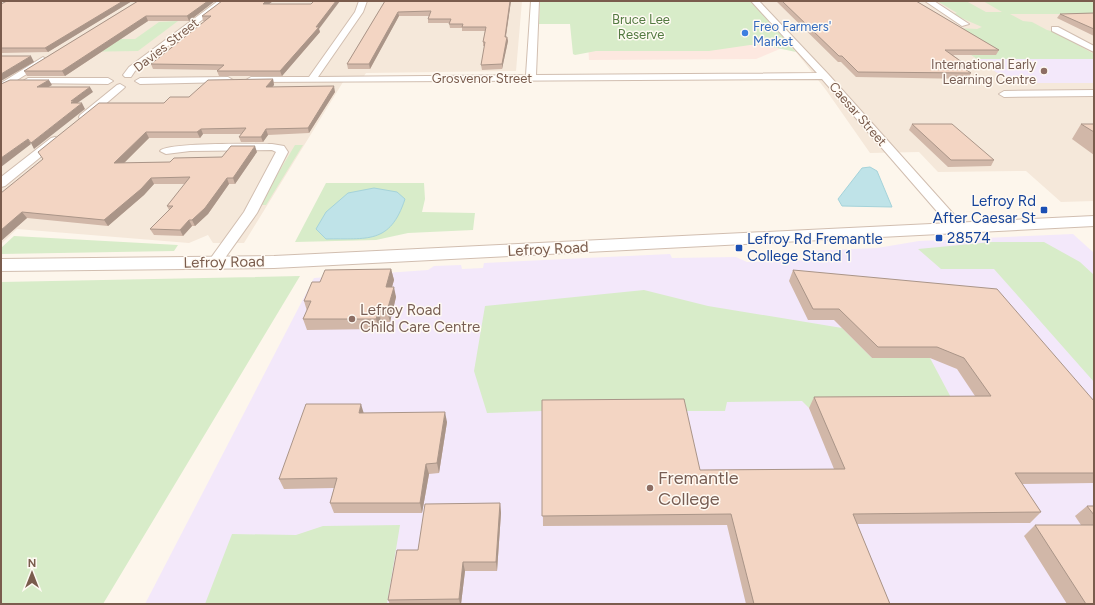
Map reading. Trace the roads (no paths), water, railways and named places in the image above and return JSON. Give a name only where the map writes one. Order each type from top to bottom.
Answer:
[{"type":"street","name":"Davies Street","points":[[128,75],[132,69],[223,1]]},
{"type":"street","points":[[311,80],[359,12],[363,1]]},
{"type":"street","points":[[531,78],[535,1]]},
{"type":"street","name":"Caesar Street","points":[[756,1],[825,76],[954,224]]},
{"type":"street","points":[[929,1],[965,24]]},
{"type":"street","points":[[1055,29],[1094,50]]},
{"type":"street","points":[[1,87],[48,57],[31,57]]},
{"type":"street","points":[[11,81],[108,81],[128,75],[138,75],[142,78],[140,81],[120,87],[78,121]]},
{"type":"street","name":"Grosvenor Street","points":[[140,81],[825,76]]},
{"type":"street","points":[[108,81],[107,84],[120,87]]},
{"type":"street","points":[[1004,94],[1094,93]]},
{"type":"street","points":[[1,183],[66,131]]},
{"type":"street","points":[[166,151],[190,148],[272,147],[280,148],[282,152],[250,213],[217,258]]},
{"type":"street","name":"Lefroy Road","points":[[1,260],[217,258],[290,261],[954,224],[1094,214]]},
{"type":"street","name":"Lefroy Road","points":[[954,224],[1094,221]]},
{"type":"street","name":"Lefroy Road","points":[[1,265],[217,258]]},
{"type":"water","points":[[870,167],[877,171],[892,207],[842,206],[838,199],[862,168]]},
{"type":"water","points":[[374,188],[397,192],[405,199],[399,214],[392,225],[384,232],[365,238],[326,239],[316,229],[326,212],[348,193]]},
{"type":"place","name":"Freo Farmers' Market","points":[[745,33]]},
{"type":"place","name":"International Early Learning Centre","points":[[1044,71]]},
{"type":"place","name":"Lefroy Rd After Caesar St","points":[[1044,210]]},
{"type":"place","name":"28574","points":[[939,238]]},
{"type":"place","name":"Lefroy Rd Fremantle College Stand 1","points":[[739,248]]},
{"type":"place","name":"Lefroy Road Child Care Centre","points":[[352,319]]},
{"type":"place","name":"Fremantle College","points":[[650,488]]},
{"type":"park label","name":"Bruce Lee Reserve","points":[[641,26]]}]
